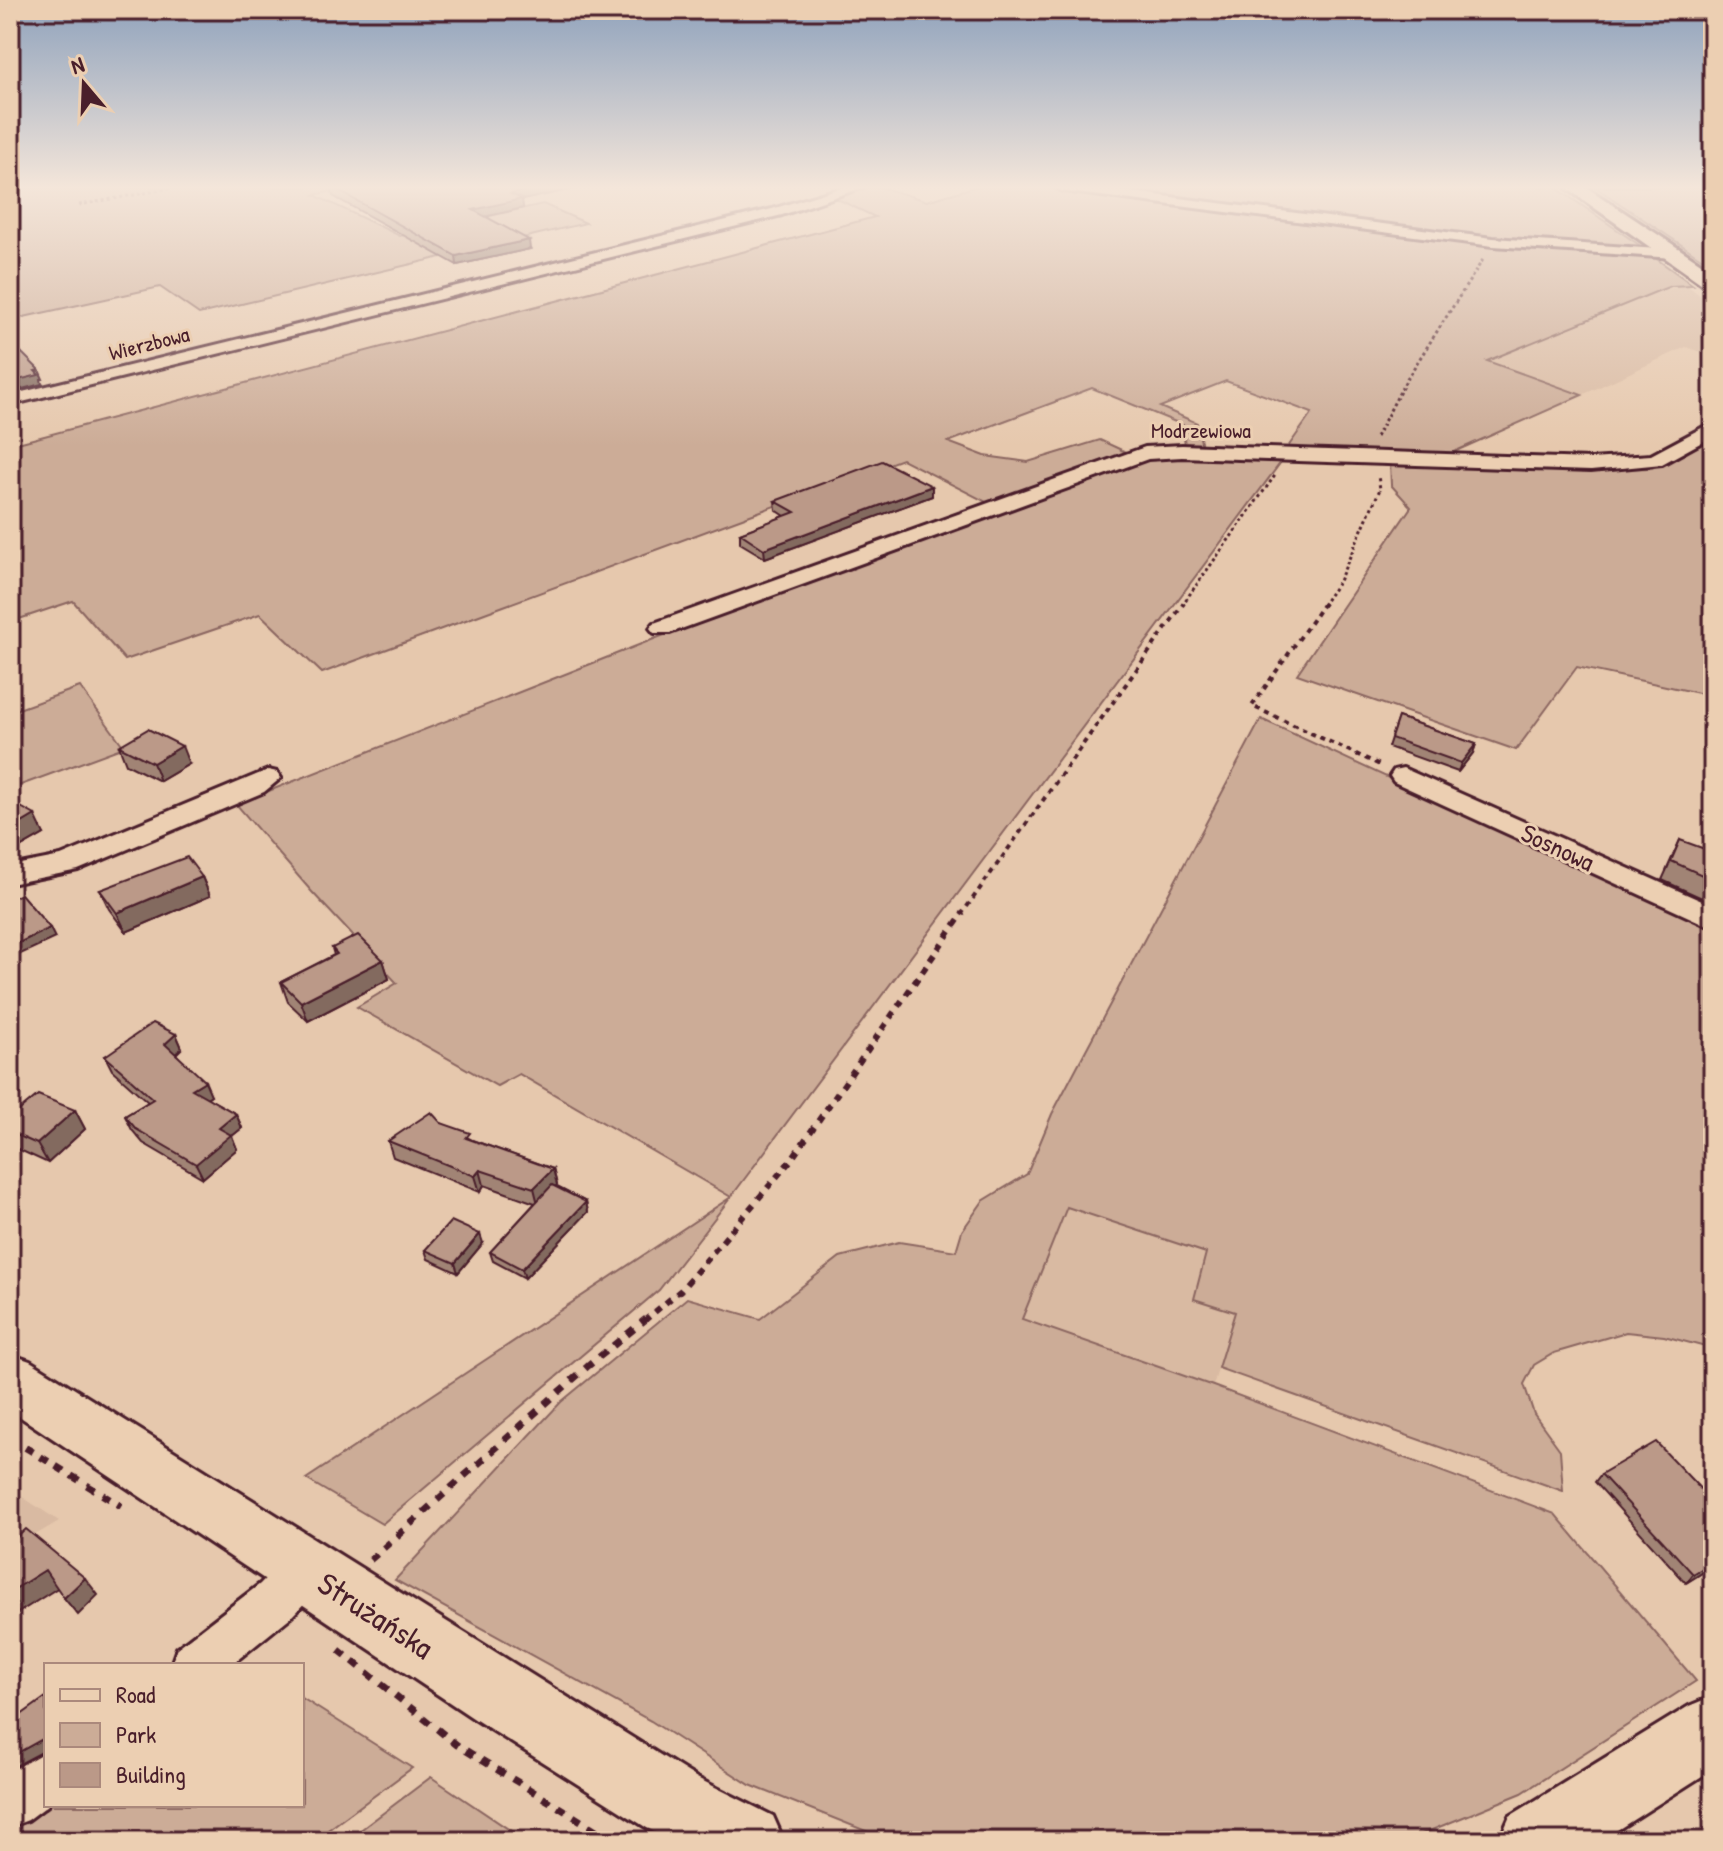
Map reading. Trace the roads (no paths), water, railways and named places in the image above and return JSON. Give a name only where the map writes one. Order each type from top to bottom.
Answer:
[{"type":"main road","name":"Strużańska","points":[[10,1379],[326,1602],[672,1803],[748,1841]]},
{"type":"main road","points":[[1535,1841],[1713,1730]]},
{"type":"street","name":"Wierzbowa","points":[[10,400],[527,273]]},
{"type":"street","name":"Modrzewiowa","points":[[662,628],[1145,453],[1182,451],[1376,457],[1531,465],[1631,464],[1655,460],[1713,428]]},
{"type":"street","name":"Sosnowa","points":[[1403,776],[1713,918]]},
{"type":"street","points":[[10,875],[68,864],[244,791],[268,778]]},
{"type":"street","points":[[197,1663],[276,1600],[326,1602]]},
{"type":"street","points":[[10,1802],[44,1777]]}]
